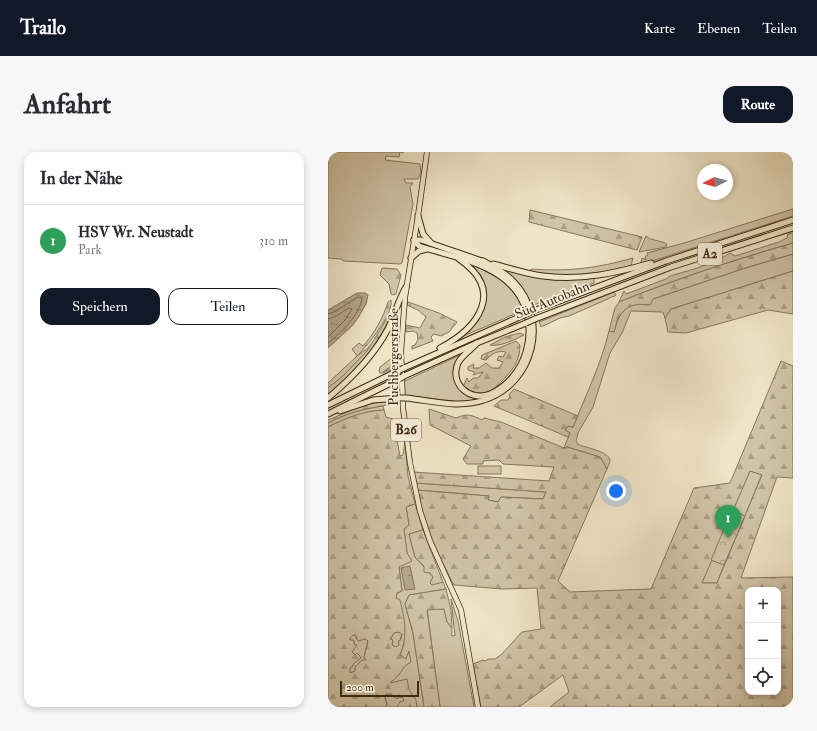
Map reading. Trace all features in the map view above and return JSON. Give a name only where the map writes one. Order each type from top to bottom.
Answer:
[{"type":"highway","points":[[418,216],[423,234],[432,244]]},
{"type":"highway","name":"A2","points":[[630,272],[651,263],[666,261],[793,220]]},
{"type":"highway","name":"Süd Autobahn","points":[[330,413],[477,343],[535,319],[625,284],[708,255],[793,228]]},
{"type":"highway","points":[[414,240],[417,239],[482,261],[542,276],[580,278],[630,272]]},
{"type":"highway","points":[[414,240],[419,246],[427,249],[455,256],[484,266],[501,276],[519,294],[528,315],[529,338],[527,351],[522,364],[513,377],[502,387],[490,394],[480,396],[465,392],[459,385],[456,373],[460,360],[477,343]]},
{"type":"highway","points":[[411,258],[419,251],[427,249]]},
{"type":"highway","points":[[434,354],[439,348],[458,337],[471,325],[477,318],[483,303],[484,291],[479,277],[469,266],[455,256]]},
{"type":"highway","points":[[330,413],[373,400],[402,398],[458,404],[474,403],[496,395],[508,387],[520,374],[531,351],[534,335],[532,318],[528,303],[520,288],[513,280],[497,268],[482,261]]},
{"type":"highway","name":"Süd Autobahn","points":[[328,405],[434,354],[533,311],[630,272]]},
{"type":"highway","points":[[328,398],[346,383],[364,364],[378,344],[393,318],[401,294],[406,286]]},
{"type":"main road","name":"Puchbergerstraße","points":[[427,152],[406,286],[401,351],[402,389],[407,445],[412,478],[420,511],[438,559],[461,610],[478,707]]},
{"type":"green space","points":[[328,152],[400,152],[399,157],[386,156],[385,160],[420,164],[421,173],[418,179],[404,179],[406,183],[413,183],[410,187],[413,204],[402,263],[344,261],[341,259],[328,258]]},
{"type":"green space","points":[[793,209],[793,216],[640,265],[642,258],[646,260],[645,257],[648,255],[647,253]]},
{"type":"green space","points":[[530,210],[642,237],[637,250],[529,222]]},
{"type":"green space","points":[[793,233],[793,243],[705,270],[619,302],[624,291],[626,294],[666,279],[670,276],[705,265],[730,253],[735,256],[779,242],[787,238],[788,234]]},
{"type":"green space","points":[[646,236],[650,239],[667,244],[666,247],[639,252]]},
{"type":"green space","points":[[793,243],[793,254],[745,268],[653,299],[650,305],[641,304],[628,307],[618,319],[614,332],[609,331],[615,308],[619,302],[705,270]]},
{"type":"green space","points":[[793,254],[793,271],[671,309],[665,318],[663,312],[631,311],[622,333],[610,353],[593,407],[578,433],[576,441],[579,445],[601,452],[609,457],[610,461],[607,469],[600,457],[567,447],[564,448],[570,433],[565,430],[568,426],[573,427],[598,367],[609,331],[614,332],[618,319],[625,310],[635,305],[649,305],[653,299],[745,268]]},
{"type":"green space","points":[[633,258],[631,266],[596,275],[559,276],[530,272],[531,269],[558,270],[583,268]]},
{"type":"green space","points":[[470,263],[504,281],[516,294],[524,310],[459,338],[479,318],[484,287],[480,276]]},
{"type":"green space","points":[[382,268],[397,269],[401,275],[396,294],[391,294],[389,284],[380,275]]},
{"type":"green space","points":[[502,268],[585,279],[594,278],[594,283],[531,306],[519,285]]},
{"type":"green space","points":[[793,271],[793,314],[768,310],[686,333],[668,332],[665,318],[671,309]]},
{"type":"green space","points":[[614,292],[616,295],[615,296],[541,327],[539,322]]},
{"type":"green space","points":[[391,300],[391,306],[379,330],[357,356],[352,349],[359,343],[363,346],[371,336],[384,314],[388,302]]},
{"type":"green space","points":[[408,302],[439,313],[457,322],[449,332],[441,336],[434,334],[431,337],[433,341],[412,349],[412,346],[415,345],[418,340],[417,333],[413,331],[406,332],[406,325],[420,328],[426,317],[418,310],[407,305]]},
{"type":"green space","points":[[393,312],[373,347],[357,367],[328,394],[328,388],[343,376],[367,351],[388,317]]},
{"type":"green space","points":[[381,331],[367,351],[343,376],[328,388],[328,383],[357,356],[368,348]]},
{"type":"green space","points":[[520,333],[524,335],[503,344],[490,345],[505,337]]},
{"type":"green space","points":[[516,341],[520,345],[517,361],[497,386],[490,391],[479,393],[469,391],[463,387],[467,378],[469,382],[473,378],[478,378],[483,372],[473,375],[475,372],[468,370],[468,367],[474,364],[473,368],[479,368],[486,363],[492,368],[499,368],[503,362],[497,360],[499,356],[503,357],[506,352],[495,353],[486,360],[481,359],[482,355]]},
{"type":"green space","points":[[397,354],[399,355],[399,363],[398,364],[397,362],[383,372],[395,366],[395,368],[383,373],[380,373],[380,367]]},
{"type":"green space","points":[[462,354],[455,381],[458,386],[461,390],[469,394],[489,396],[471,401],[457,402],[404,395],[403,382]]},
{"type":"green space","points":[[781,361],[793,366],[793,478],[777,477],[741,578],[793,577],[793,707],[550,707],[569,692],[563,675],[519,707],[481,707],[473,664],[483,660],[486,661],[488,659],[495,659],[502,654],[522,632],[541,629],[537,588],[502,589],[454,585],[436,550],[425,523],[416,490],[489,496],[488,500],[498,502],[501,497],[543,499],[546,492],[415,483],[413,472],[549,481],[554,467],[503,464],[499,460],[483,461],[483,464],[467,464],[463,459],[471,446],[430,425],[429,409],[456,418],[469,415],[482,420],[484,418],[501,422],[564,448],[567,447],[600,457],[607,469],[558,581],[570,592],[651,589],[694,488],[730,483]],"holes":[[[750,471],[762,475],[717,583],[702,583]]]},
{"type":"green space","points":[[514,389],[578,416],[573,427],[568,426],[565,430],[570,433],[568,437],[494,406],[501,400],[508,400],[510,397],[509,395]]},
{"type":"green space","points":[[399,400],[400,403],[354,412],[328,423],[328,420],[366,404]]},
{"type":"green space","points":[[383,406],[384,410],[355,416],[328,427],[328,423],[348,414]]},
{"type":"green space","points":[[384,410],[386,417],[393,419],[400,456],[403,455],[405,442],[408,476],[415,504],[406,507],[409,525],[404,529],[407,553],[412,561],[399,567],[402,591],[397,593],[396,598],[400,600],[405,628],[403,647],[400,655],[406,659],[409,651],[411,662],[405,666],[398,676],[390,683],[407,679],[409,690],[416,700],[417,707],[397,707],[400,702],[404,701],[403,698],[400,697],[397,699],[392,696],[392,694],[386,694],[385,698],[387,704],[385,707],[328,707],[328,427],[355,416]],"holes":[[[398,632],[402,634],[400,641],[398,641],[399,645],[396,647],[392,645],[393,640],[390,639],[394,633]],[[353,635],[358,641],[365,639],[368,641],[364,657],[366,660],[362,660],[355,667],[355,671],[350,673],[350,668],[361,658],[357,653],[355,655],[352,652],[357,645],[354,644],[354,640],[350,640]]]},
{"type":"green space","points":[[478,466],[501,466],[501,474],[478,474]]},
{"type":"green space","points":[[750,471],[762,474],[745,516],[732,510]]},
{"type":"green space","points":[[415,483],[546,492],[543,499],[501,497],[499,502],[488,500],[489,496],[416,490]]},
{"type":"green space","points":[[415,504],[423,530],[409,534],[415,557],[433,577],[430,583],[443,582],[446,589],[409,595],[405,604],[413,633],[424,707],[417,707],[416,701],[407,690],[389,683],[402,669],[409,652],[406,659],[400,655],[404,644],[396,598],[397,593],[402,591],[399,567],[407,553],[404,529],[409,525],[406,507]]},
{"type":"green space","points":[[732,510],[745,516],[724,565],[711,560]]},
{"type":"green space","points":[[423,530],[443,582],[432,585],[430,583],[433,577],[430,573],[424,572],[424,566],[415,557],[409,534]]},
{"type":"green space","points":[[711,560],[724,565],[717,583],[702,583]]},
{"type":"green space","points":[[446,589],[451,610],[452,628],[447,622],[444,609],[427,610],[440,707],[424,707],[413,633],[405,604],[409,595]]},
{"type":"green space","points":[[451,599],[458,621],[474,707],[440,707],[427,609],[444,609],[447,622],[452,628],[451,635],[455,636]]},
{"type":"green space","points":[[394,633],[402,633],[399,645],[396,648],[392,645],[390,640]]},
{"type":"green space","points":[[353,635],[368,641],[364,657],[366,660],[355,671],[349,674],[350,668],[357,653],[355,655],[352,652],[354,644],[350,638]]},
{"type":"green space","points":[[386,694],[393,694],[403,698],[404,701],[397,707],[385,707],[387,704],[385,698]]},
{"type":"water","points":[[357,293],[365,293],[368,295],[366,304],[352,326],[328,348],[328,310]]},
{"type":"water","points":[[410,566],[415,589],[405,590],[401,568]]},
{"type":"place","name":"HSV Wr. Neustadt","points":[[728,538]]}]
